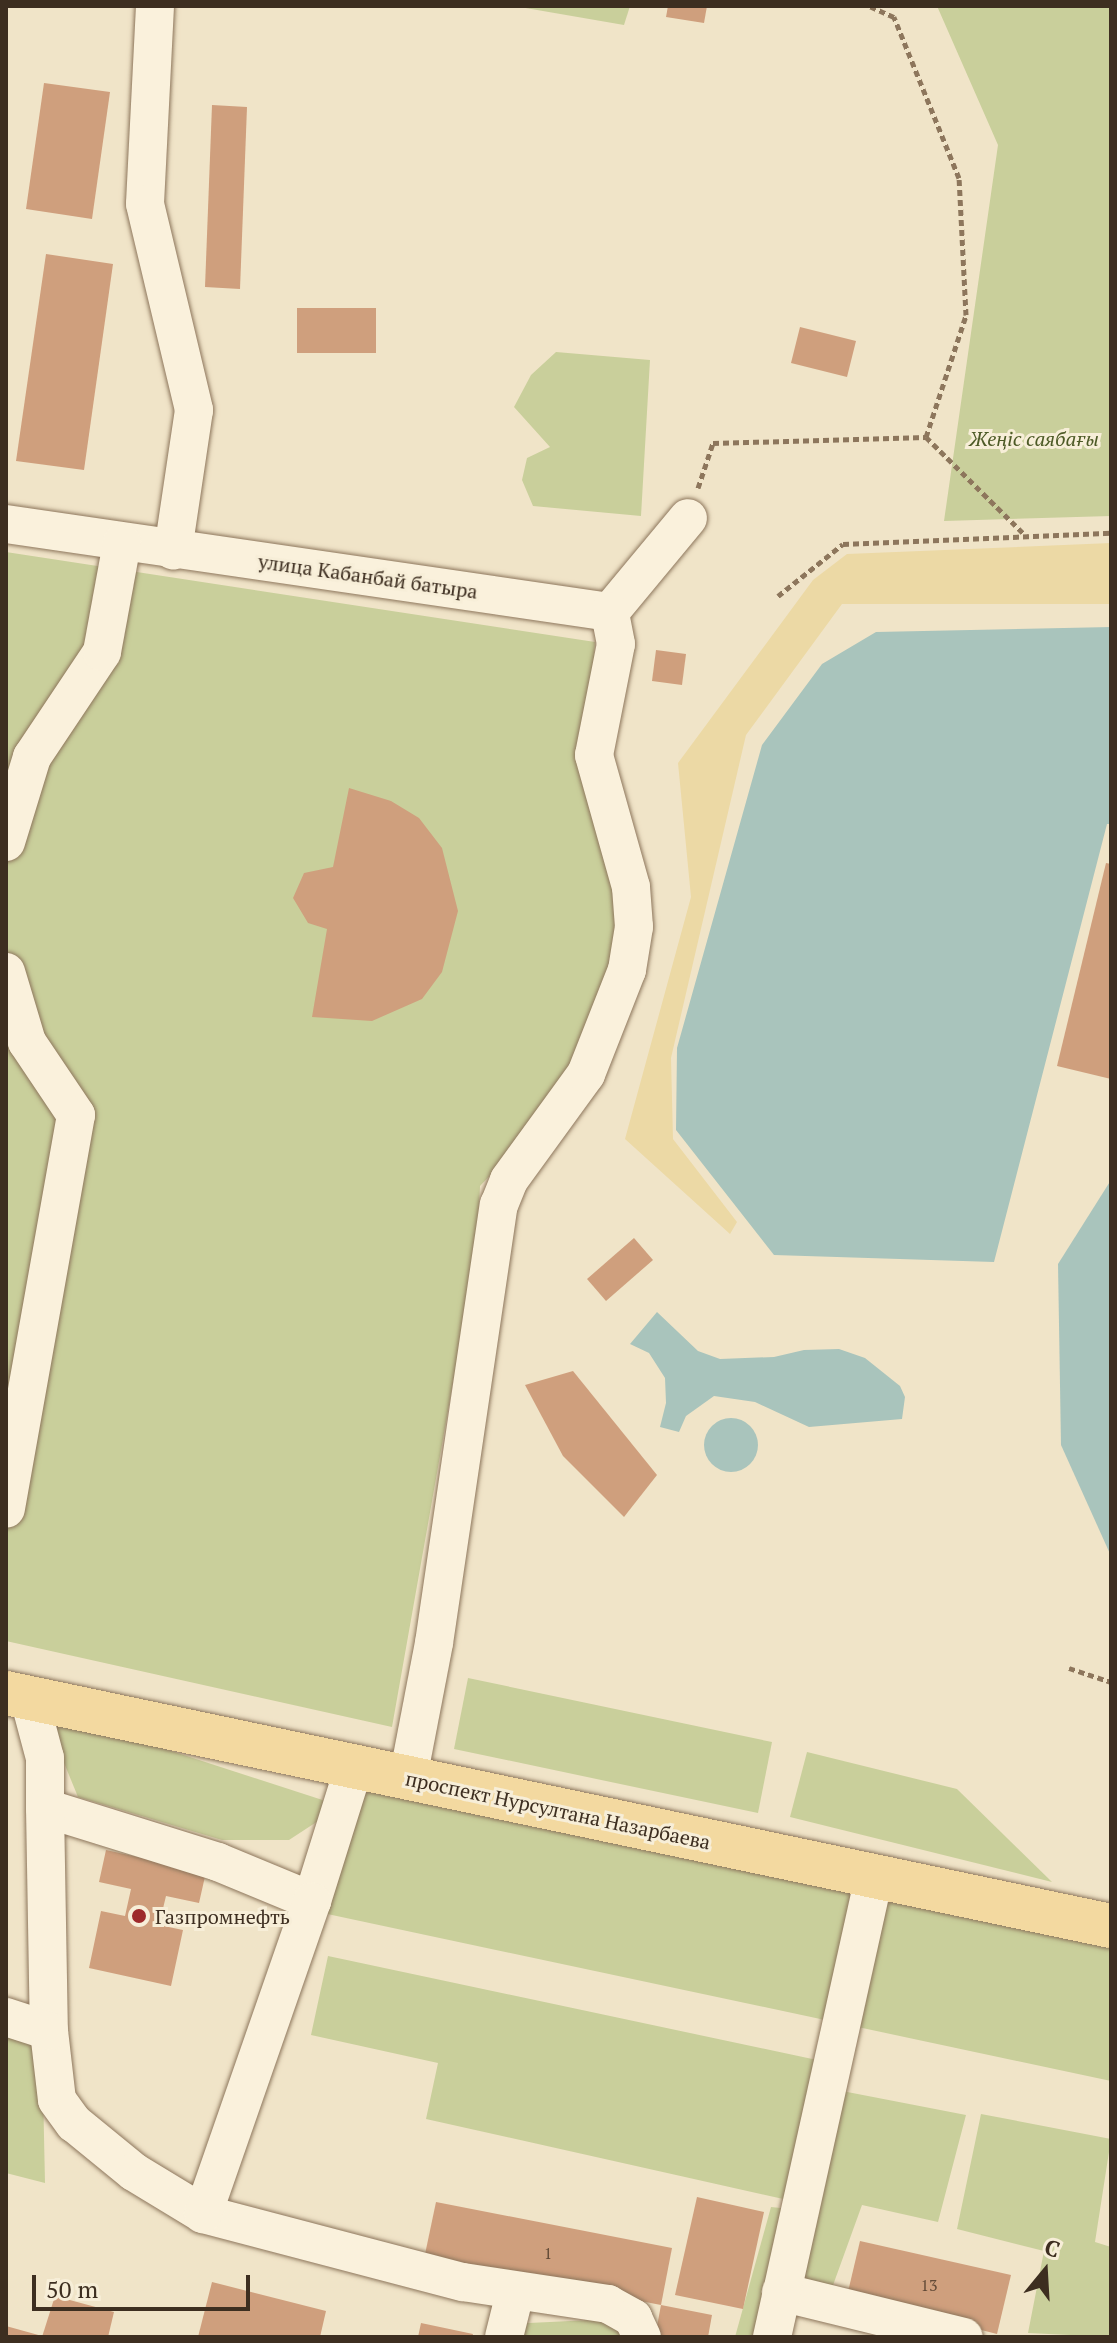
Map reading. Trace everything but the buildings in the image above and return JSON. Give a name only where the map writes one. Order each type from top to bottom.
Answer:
[{"type":"main road","name":"проспект Нурсултана Назарбаева","points":[[18,1696],[1111,1926]]},
{"type":"street","points":[[155,6],[145,204],[194,410],[173,550]]},
{"type":"street","points":[[408,1778],[434,1643],[499,1205],[509,1180],[586,1074],[627,970],[634,927],[631,887],[594,755],[616,644],[610,612],[688,518]]},
{"type":"street","name":"улица Кабанбай батыра","points":[[6,524],[610,612]]},
{"type":"street","points":[[6,842],[32,757],[102,652],[122,543]]},
{"type":"street","points":[[6,972],[27,1042],[76,1115],[6,1509]]},
{"type":"street","points":[[18,1696],[45,1758],[49,2031],[57,2100],[74,2123],[134,2172],[203,2214],[515,2293],[608,2304],[633,2318],[642,2337]]},
{"type":"street","points":[[203,2214],[312,1901],[354,1767]]},
{"type":"street","points":[[45,1808],[218,1862],[312,1901]]},
{"type":"street","points":[[772,2337],[874,1876]]},
{"type":"street","points":[[6,2017],[49,2031]]},
{"type":"street","points":[[781,2292],[964,2337]]},
{"type":"street","points":[[504,2337],[515,2293]]},
{"type":"path","points":[[869,6],[894,17],[959,178],[966,315],[926,437]]},
{"type":"path","points":[[688,518],[713,443],[926,437],[1026,536]]},
{"type":"path","points":[[778,596],[843,544],[1111,533]]},
{"type":"path","points":[[1069,1668],[1111,1682]]},
{"type":"green space","points":[[514,6],[630,6],[624,25]]},
{"type":"green space","name":"Жеңіс саябағы","points":[[937,6],[1111,6],[1111,516],[944,521],[998,145]]},
{"type":"green space","points":[[556,352],[650,360],[641,516],[533,506],[522,480],[527,458],[550,447],[514,407],[531,375]]},
{"type":"green space","points":[[6,552],[595,642],[588,757],[616,853],[619,935],[594,1033],[538,1125],[480,1186],[477,1247],[392,1727],[6,1641]]},
{"type":"green space","points":[[468,1678],[772,1742],[758,1813],[454,1749]]},
{"type":"green space","points":[[42,1709],[341,1806],[289,1840],[222,1840],[78,1797]]},
{"type":"green space","points":[[807,1752],[957,1789],[1052,1882],[790,1817]]},
{"type":"green space","points":[[354,1767],[1111,1926],[1111,2081],[318,1912]]},
{"type":"green space","points":[[328,1956],[831,2063],[801,2203],[426,2119],[438,2063],[311,2035]]},
{"type":"green space","points":[[6,2031],[42,2042],[45,2183],[6,2173]]},
{"type":"green space","points":[[837,2090],[966,2115],[938,2222],[862,2205],[832,2288],[799,2279]]},
{"type":"green space","points":[[981,2114],[1111,2139],[1095,2242],[1111,2247],[1111,2337],[1028,2333],[1044,2251],[957,2229]]},
{"type":"green space","points":[[771,2207],[790,2209],[765,2337],[735,2337]]},
{"type":"green space","points":[[633,2318],[629,2337],[504,2337],[508,2324]]},
{"type":"sand","points":[[1111,543],[1111,604],[842,604],[746,735],[671,1058],[673,1139],[737,1222],[730,1234],[625,1139],[691,897],[678,763],[813,580],[847,554]]},
{"type":"water","points":[[1111,627],[1111,824],[1107,824],[994,1262],[774,1255],[676,1130],[677,1048],[762,745],[822,664],[876,632]]},
{"type":"water","points":[[1111,1180],[1111,1556],[1061,1445],[1058,1264]]},
{"type":"water","points":[[657,1312],[698,1351],[720,1359],[774,1357],[804,1350],[839,1349],[865,1358],[900,1386],[905,1397],[902,1419],[809,1427],[755,1402],[714,1396],[686,1416],[679,1432],[660,1427],[666,1403],[665,1378],[649,1353],[630,1344]]},
{"type":"water","points":[[731,1418],[742,1420],[750,1426],[756,1434],[756,1456],[750,1464],[742,1470],[731,1472],[720,1470],[712,1464],[706,1456],[704,1445],[706,1434],[712,1426],[720,1420]]},
{"type":"place","name":"Газпромнефть","points":[[139,1916]]}]
